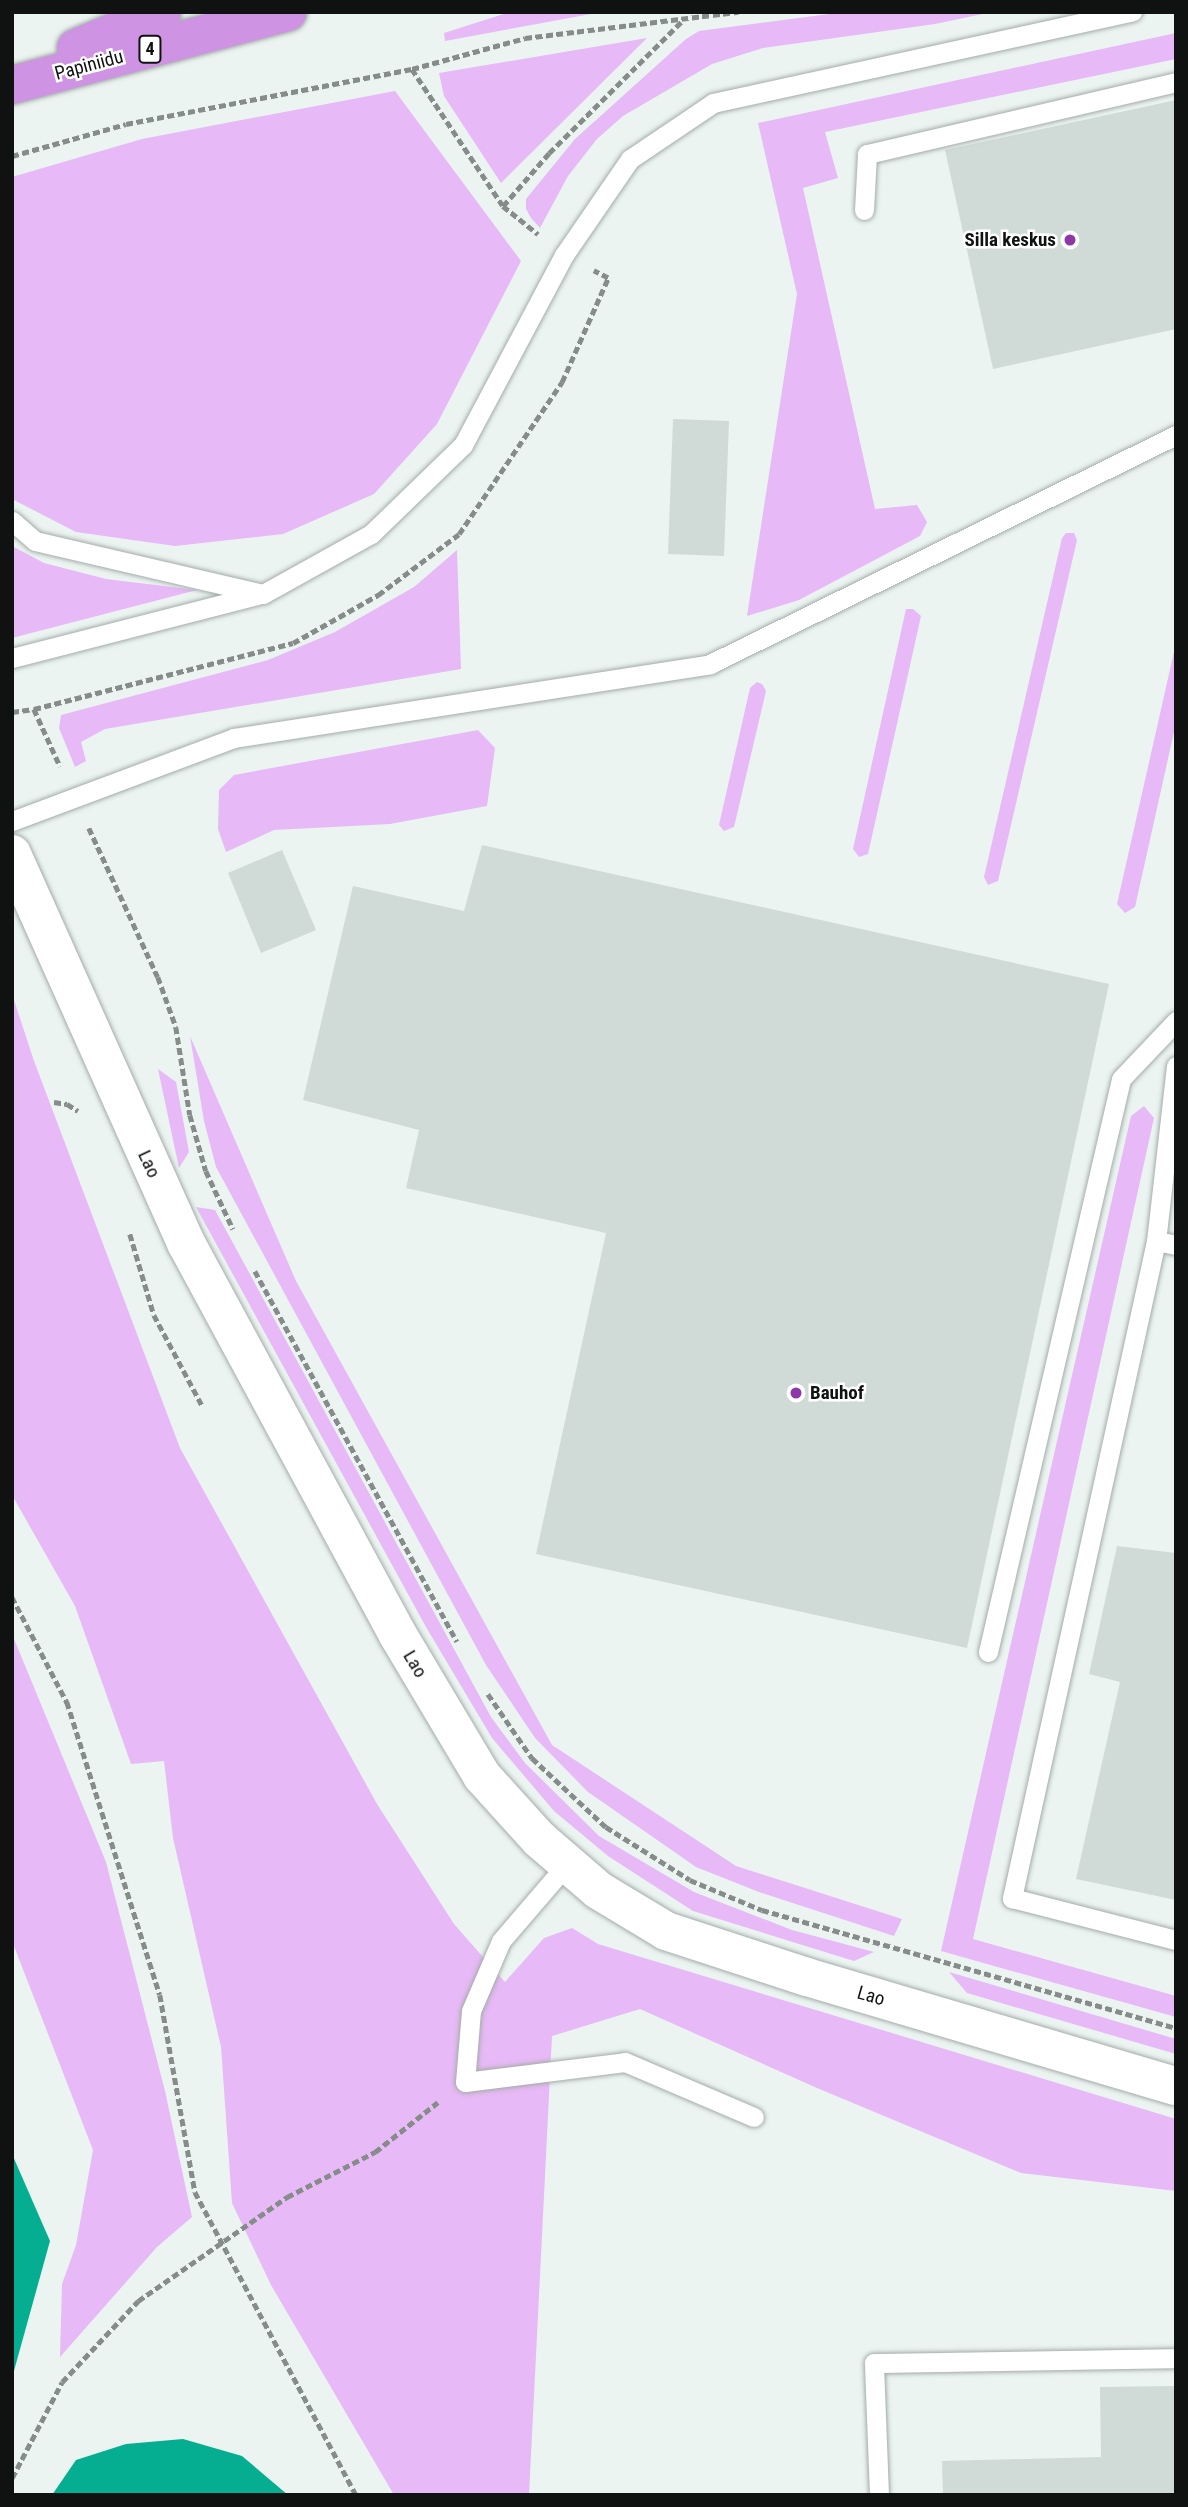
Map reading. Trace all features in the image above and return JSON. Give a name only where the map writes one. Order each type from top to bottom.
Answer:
[{"type":"highway","name":"Papiniidu","points":[[12,74],[162,12]]},
{"type":"highway","name":"Papiniidu","points":[[12,86],[288,12]]},
{"type":"street","name":"Lao","points":[[12,855],[186,1243],[398,1634],[482,1776],[539,1839],[598,1890],[666,1931],[807,1978],[1176,2086]]},
{"type":"lane","points":[[12,658],[263,593],[371,534],[463,445],[564,256],[630,159],[713,103],[1132,12]]},
{"type":"lane","points":[[864,210],[867,154],[1176,82]]},
{"type":"lane","points":[[12,821],[234,738],[710,664],[1176,435]]},
{"type":"lane","points":[[12,521],[35,541],[263,593]]},
{"type":"lane","points":[[988,1652],[1121,1079],[1176,1021]]},
{"type":"lane","points":[[1176,1066],[1156,1241],[1012,1898],[1176,1940]]},
{"type":"lane","points":[[1156,1241],[1176,1245]]},
{"type":"lane","points":[[567,1864],[501,1941],[471,2011],[465,2082],[625,2062],[754,2117]]},
{"type":"lane","points":[[879,2495],[874,2363],[1176,2358]]},
{"type":"path","points":[[12,156],[126,124],[412,69],[524,38],[682,21],[738,12]]},
{"type":"path","points":[[503,206],[549,153],[682,21]]},
{"type":"path","points":[[12,712],[34,709],[293,643],[378,595],[459,534],[562,382],[608,278],[564,256],[503,206],[412,69]]},
{"type":"path","points":[[34,709],[158,976],[176,1027],[190,1115],[206,1171],[238,1239]]},
{"type":"path","points":[[54,1102],[73,1108],[85,1121]]},
{"type":"path","points":[[129,1230],[154,1315],[203,1407]]},
{"type":"path","points":[[251,1263],[463,1652]]},
{"type":"path","points":[[12,1597],[66,1702],[160,1995],[195,2192],[356,2495]]},
{"type":"path","points":[[483,1687],[532,1758],[606,1827],[690,1880],[762,1910],[1176,2028]]},
{"type":"path","points":[[12,2478],[62,2382],[138,2301],[287,2197],[375,2152],[465,2082]]},
{"type":"shaded area","points":[[510,12],[602,12],[445,41],[444,33]]},
{"type":"shaded area","points":[[845,12],[992,12],[935,24],[763,48],[712,64],[623,116],[597,139],[568,176],[540,228],[531,218],[526,209],[526,199],[575,139],[686,39],[699,31]]},
{"type":"shaded area","points":[[1176,33],[1176,59],[825,132],[838,178],[803,188],[875,509],[917,505],[927,522],[920,536],[799,600],[747,616],[797,294],[758,123]]},
{"type":"shaded area","points":[[647,38],[501,183],[444,96],[439,73]]},
{"type":"shaded area","points":[[395,91],[521,261],[437,424],[374,494],[283,534],[175,546],[76,532],[12,499],[12,177],[142,139]]},
{"type":"shaded area","points":[[1066,533],[1074,533],[1077,540],[998,881],[988,885],[984,877],[1062,538]]},
{"type":"shaded area","points":[[12,546],[44,563],[106,579],[197,590],[12,638]]},
{"type":"shaded area","points":[[457,550],[461,669],[105,729],[81,742],[86,761],[75,767],[59,728],[61,715],[268,660],[335,632],[414,587]]},
{"type":"shaded area","points":[[906,609],[913,609],[921,616],[868,854],[859,857],[853,849]]},
{"type":"shaded area","points":[[1176,643],[1176,723],[1135,907],[1125,913],[1117,904]]},
{"type":"shaded area","points":[[757,682],[762,684],[766,691],[734,827],[724,831],[719,825],[750,688]]},
{"type":"shaded area","points":[[478,730],[495,748],[487,806],[390,824],[274,830],[226,852],[218,829],[219,790],[234,775]]},
{"type":"shaded area","points":[[12,994],[34,1061],[180,1448],[377,1804],[454,1924],[505,1982],[544,1938],[572,1928],[598,1944],[1176,2119],[1176,2191],[1021,2173],[817,2088],[640,2009],[552,2036],[529,2495],[394,2495],[271,2285],[232,2203],[221,2047],[173,1838],[164,1761],[131,1764],[75,1606],[12,1495]]},
{"type":"shaded area","points":[[190,1036],[296,1281],[552,1745],[736,1866],[902,1919],[894,1936],[759,1892],[696,1867],[588,1792],[535,1738],[486,1665],[216,1167],[204,1121]]},
{"type":"shaded area","points":[[158,1069],[176,1082],[189,1152],[179,1168]]},
{"type":"shaded area","points":[[1144,1106],[1154,1118],[973,1939],[1176,1996],[1176,2017],[941,1951],[1131,1116]]},
{"type":"shaded area","points":[[196,1207],[215,1210],[491,1717],[525,1763],[599,1836],[694,1892],[792,1930],[874,1952],[854,1961],[693,1911],[608,1856],[554,1811],[492,1738],[426,1627]]},
{"type":"shaded area","points":[[12,1634],[106,1862],[165,2091],[192,2217],[157,2247],[60,2357],[62,2284],[76,2245],[93,2150],[12,1941]]},
{"type":"shaded area","points":[[949,1972],[1176,2039],[1176,2054],[967,1993]]},
{"type":"shaded area","points":[[12,2154],[50,2241],[12,2378]]},
{"type":"shaded area","points":[[183,2439],[242,2456],[288,2495],[52,2495],[76,2460],[126,2444]]},
{"type":"building","name":"Silla keskus","points":[[1176,100],[1176,329],[993,369],[945,150]]},
{"type":"building","points":[[673,419],[729,421],[724,556],[668,554]]},
{"type":"building","name":"Bauhof","points":[[482,845],[1109,984],[967,1648],[536,1554],[606,1233],[406,1188],[419,1130],[303,1100],[353,886],[464,911]]},
{"type":"building","points":[[282,850],[316,930],[261,953],[228,873]]},
{"type":"building","points":[[1117,1546],[1176,1553],[1176,1900],[1076,1879],[1120,1682],[1089,1674]]},
{"type":"building","points":[[1176,2386],[1176,2495],[943,2495],[942,2461],[1101,2457],[1100,2387]]},
{"type":"place","name":"Silla keskus","points":[[1070,240]]},
{"type":"place","name":"Bauhof","points":[[796,1393]]}]
